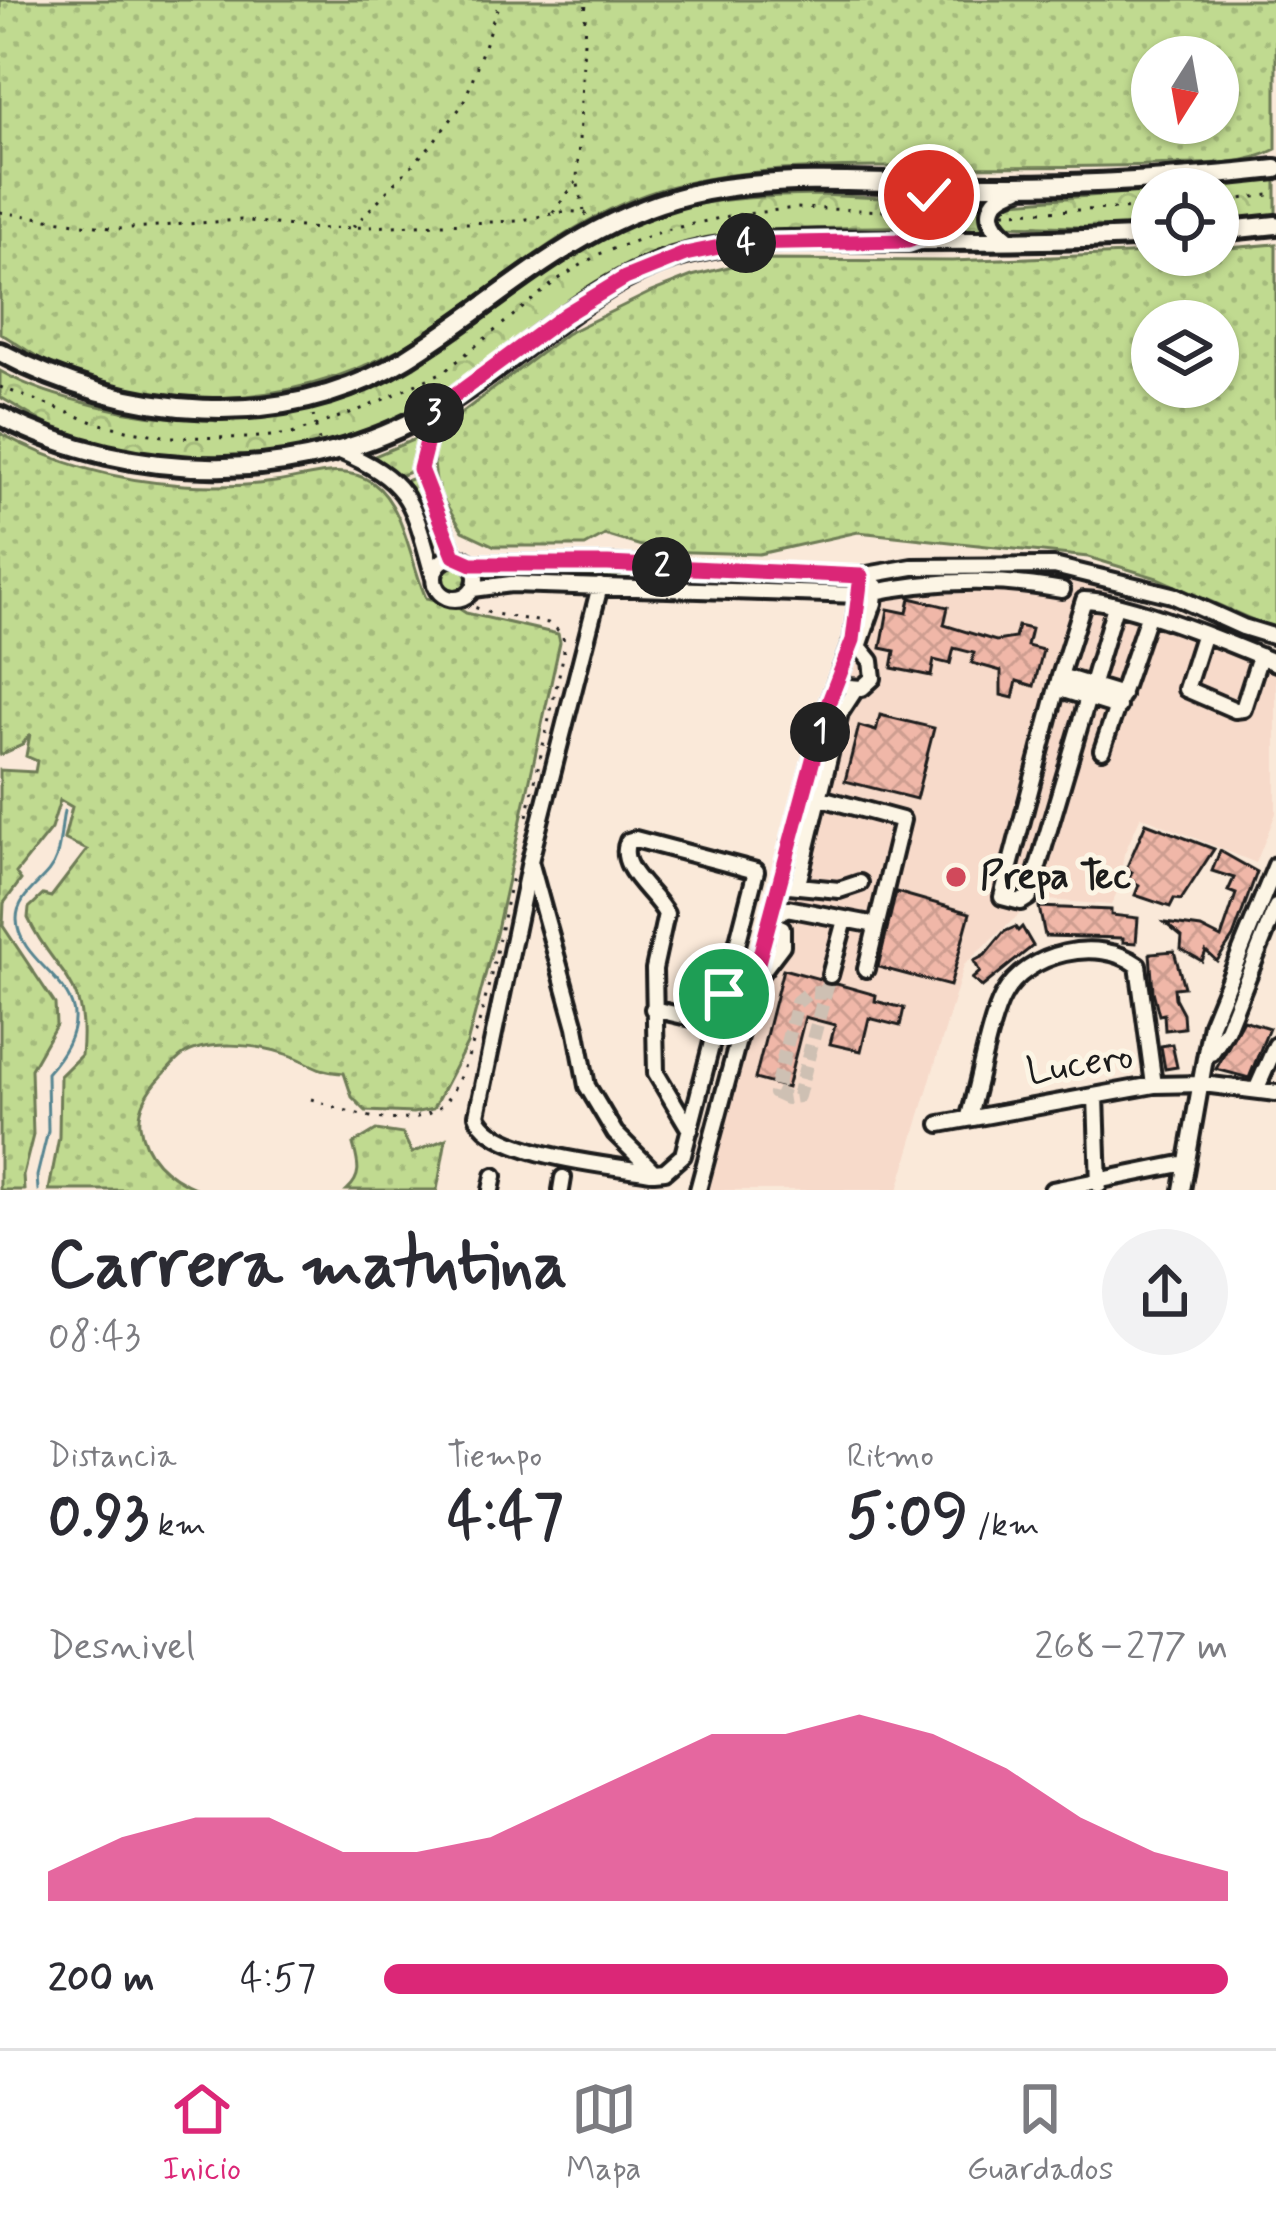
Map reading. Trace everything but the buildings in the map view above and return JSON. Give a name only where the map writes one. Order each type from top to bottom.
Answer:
[{"type":"main road","points":[[0,352],[80,388],[130,402],[230,410],[274,405],[394,365],[596,229],[636,212],[721,189],[782,183],[1115,183],[1274,168]]},
{"type":"main road","points":[[904,184],[929,195],[941,212],[932,232],[908,241]]},
{"type":"main road","points":[[1009,240],[995,227],[992,205],[1003,193],[1023,186]]},
{"type":"main road","points":[[1239,229],[1276,225]]},
{"type":"main road","points":[[0,416],[82,449],[140,462],[221,467],[332,452],[435,410],[566,314],[625,278],[685,254],[734,244],[1131,237]]},
{"type":"street","points":[[435,410],[420,469],[454,556],[472,564],[868,574],[912,567],[1054,566],[1130,583],[1276,637]]},
{"type":"street","points":[[332,452],[372,464],[393,479],[414,512],[440,592],[453,599],[473,590],[511,584],[760,595],[868,593],[903,584],[1021,582],[1062,590]]},
{"type":"street","points":[[434,578],[439,563],[454,556]]},
{"type":"street","points":[[472,564],[476,574],[473,590]]},
{"type":"street","points":[[1021,565],[1021,582]]},
{"type":"street","points":[[698,1190],[828,704],[857,642],[868,574]]},
{"type":"street","points":[[600,586],[524,860],[479,1122],[491,1134],[540,1151],[654,1172],[676,1165],[683,1155],[690,1130],[756,871],[631,839],[623,850],[626,863],[666,914],[654,969],[656,1073],[690,1130]]},
{"type":"street","points":[[1115,606],[1029,897],[1022,902],[1002,897],[1084,600],[1115,606],[1148,616],[1276,663]]},
{"type":"street","points":[[1102,750],[1148,616]]},
{"type":"street","points":[[1203,636],[1186,689],[1234,710],[1244,709],[1260,656]]},
{"type":"street","points":[[798,884],[840,713],[854,690],[868,686],[873,678],[871,661],[857,642]]},
{"type":"street","points":[[839,682],[854,690]]},
{"type":"street","points":[[1059,682],[1120,701]]},
{"type":"street","points":[[820,799],[902,819],[866,969]]},
{"type":"street","points":[[524,860],[590,1095],[630,1152],[654,1172]]},
{"type":"street","points":[[1182,1190],[1211,1024],[1276,865]]},
{"type":"street","points":[[776,890],[798,884],[839,890],[860,883]]},
{"type":"street","points":[[776,890],[787,908],[876,925]]},
{"type":"street","points":[[1208,1057],[1269,945],[1276,907]]},
{"type":"street","points":[[770,920],[787,908]]},
{"type":"street","points":[[830,976],[845,920]]},
{"type":"street","points":[[969,1116],[1003,996],[1046,956],[1068,951],[1097,951],[1138,965],[1154,1085]]},
{"type":"street","points":[[653,1009],[740,1029]]},
{"type":"street","points":[[1257,1088],[1276,1045]]},
{"type":"street","name":"Lucero","points":[[940,1124],[1154,1085],[1203,1084],[1276,1093]]},
{"type":"street","points":[[1096,1096],[1099,1186]]},
{"type":"street","points":[[1052,1190],[1099,1186],[1186,1163]]},
{"type":"path","points":[[352,228],[464,103],[500,0]]},
{"type":"path","points":[[586,0],[577,181],[585,213],[596,229]]},
{"type":"path","points":[[553,214],[577,181]]},
{"type":"path","points":[[1239,199],[1276,194]]},
{"type":"path","points":[[0,212],[117,229],[241,220],[352,228],[517,221],[585,213]]},
{"type":"path","points":[[308,396],[332,452]]},
{"type":"path","points":[[453,599],[490,613],[548,623],[563,634],[564,653],[523,835]]},
{"type":"path","points":[[311,1099],[363,1116],[392,1119],[422,1116],[444,1103],[469,1052],[524,860]]},
{"type":"shaded area","name":"Prepa Tec","points":[[1076,580],[1276,651],[1276,813],[1256,863],[1141,816],[1124,854],[1111,905],[1036,899],[964,965],[898,1190],[707,1190],[866,599],[916,589]]},
{"type":"green space","points":[[0,0],[1276,0],[1276,149],[1262,155],[1215,163],[798,169],[720,176],[669,187],[602,214],[540,251],[421,336],[335,377],[289,389],[193,398],[98,383],[54,366],[0,333]]},
{"type":"green space","points":[[1276,179],[1276,218],[1239,222],[1239,183]]},
{"type":"green space","points":[[994,193],[995,233],[943,232],[948,211],[940,194]]},
{"type":"green space","points":[[1131,193],[1131,228],[1006,225],[997,217],[1001,203]]},
{"type":"green space","points":[[818,195],[924,200],[933,209],[930,225],[745,236],[645,260],[593,287],[448,390],[407,413],[314,447],[215,460],[166,458],[72,436],[0,397],[0,371],[94,405],[178,418],[262,415],[304,407],[344,396],[422,361],[547,272],[629,225],[698,204]]},
{"type":"green space","points":[[1276,244],[1276,630],[1157,578],[1088,557],[858,532],[759,554],[658,551],[605,535],[585,546],[495,546],[463,531],[437,490],[433,455],[443,427],[566,334],[651,292],[756,260],[952,261],[1131,254],[1131,276],[1239,276],[1239,247]]},
{"type":"green space","points":[[0,433],[66,462],[159,483],[241,485],[338,472],[362,477],[392,505],[426,598],[466,613],[558,634],[496,934],[467,1044],[433,1109],[366,1111],[352,1097],[344,1073],[259,1048],[204,1047],[182,1056],[162,1076],[145,1099],[140,1118],[142,1137],[153,1157],[169,1173],[199,1190],[49,1190],[59,1137],[60,1076],[81,1055],[82,1029],[75,993],[28,918],[29,908],[43,895],[51,897],[87,850],[64,839],[72,807],[60,800],[51,829],[16,873],[21,880],[4,903],[3,926],[55,1004],[56,1025],[31,1069],[33,1135],[24,1190],[0,1190],[0,770],[35,772],[37,761],[26,756],[30,734],[22,745],[0,755]]},
{"type":"green space","points":[[422,436],[415,470],[399,476],[372,457]]},
{"type":"green space","points":[[416,477],[442,543],[431,547],[418,507],[403,482]]},
{"type":"green space","points":[[455,562],[465,566],[469,576],[465,586],[455,590],[445,586],[441,576],[445,566]]},
{"type":"green space","points":[[522,569],[852,581],[852,589],[523,577],[519,575]]},
{"type":"green space","points":[[376,1130],[403,1134],[412,1153],[446,1139],[437,1190],[347,1190],[357,1174],[353,1144]]},
{"type":"waterway","points":[[38,1190],[48,1131],[47,1073],[67,1044],[74,1021],[71,1002],[33,955],[17,919],[22,901],[56,858],[64,811]]},
{"type":"tunnel","points":[[826,993],[809,992],[797,1002],[775,1093],[786,1098],[798,1096],[830,975]]},
{"type":"place","name":"Prepa Tec","points":[[956,877]]},
{"type":"route","points":[[724,994],[717,1024],[740,1029],[828,704],[853,640],[861,576],[608,564],[472,564],[454,556],[421,471],[423,446],[435,410],[566,314],[625,278],[685,254],[734,244],[908,241],[932,232],[940,220],[938,205],[929,195]]}]
